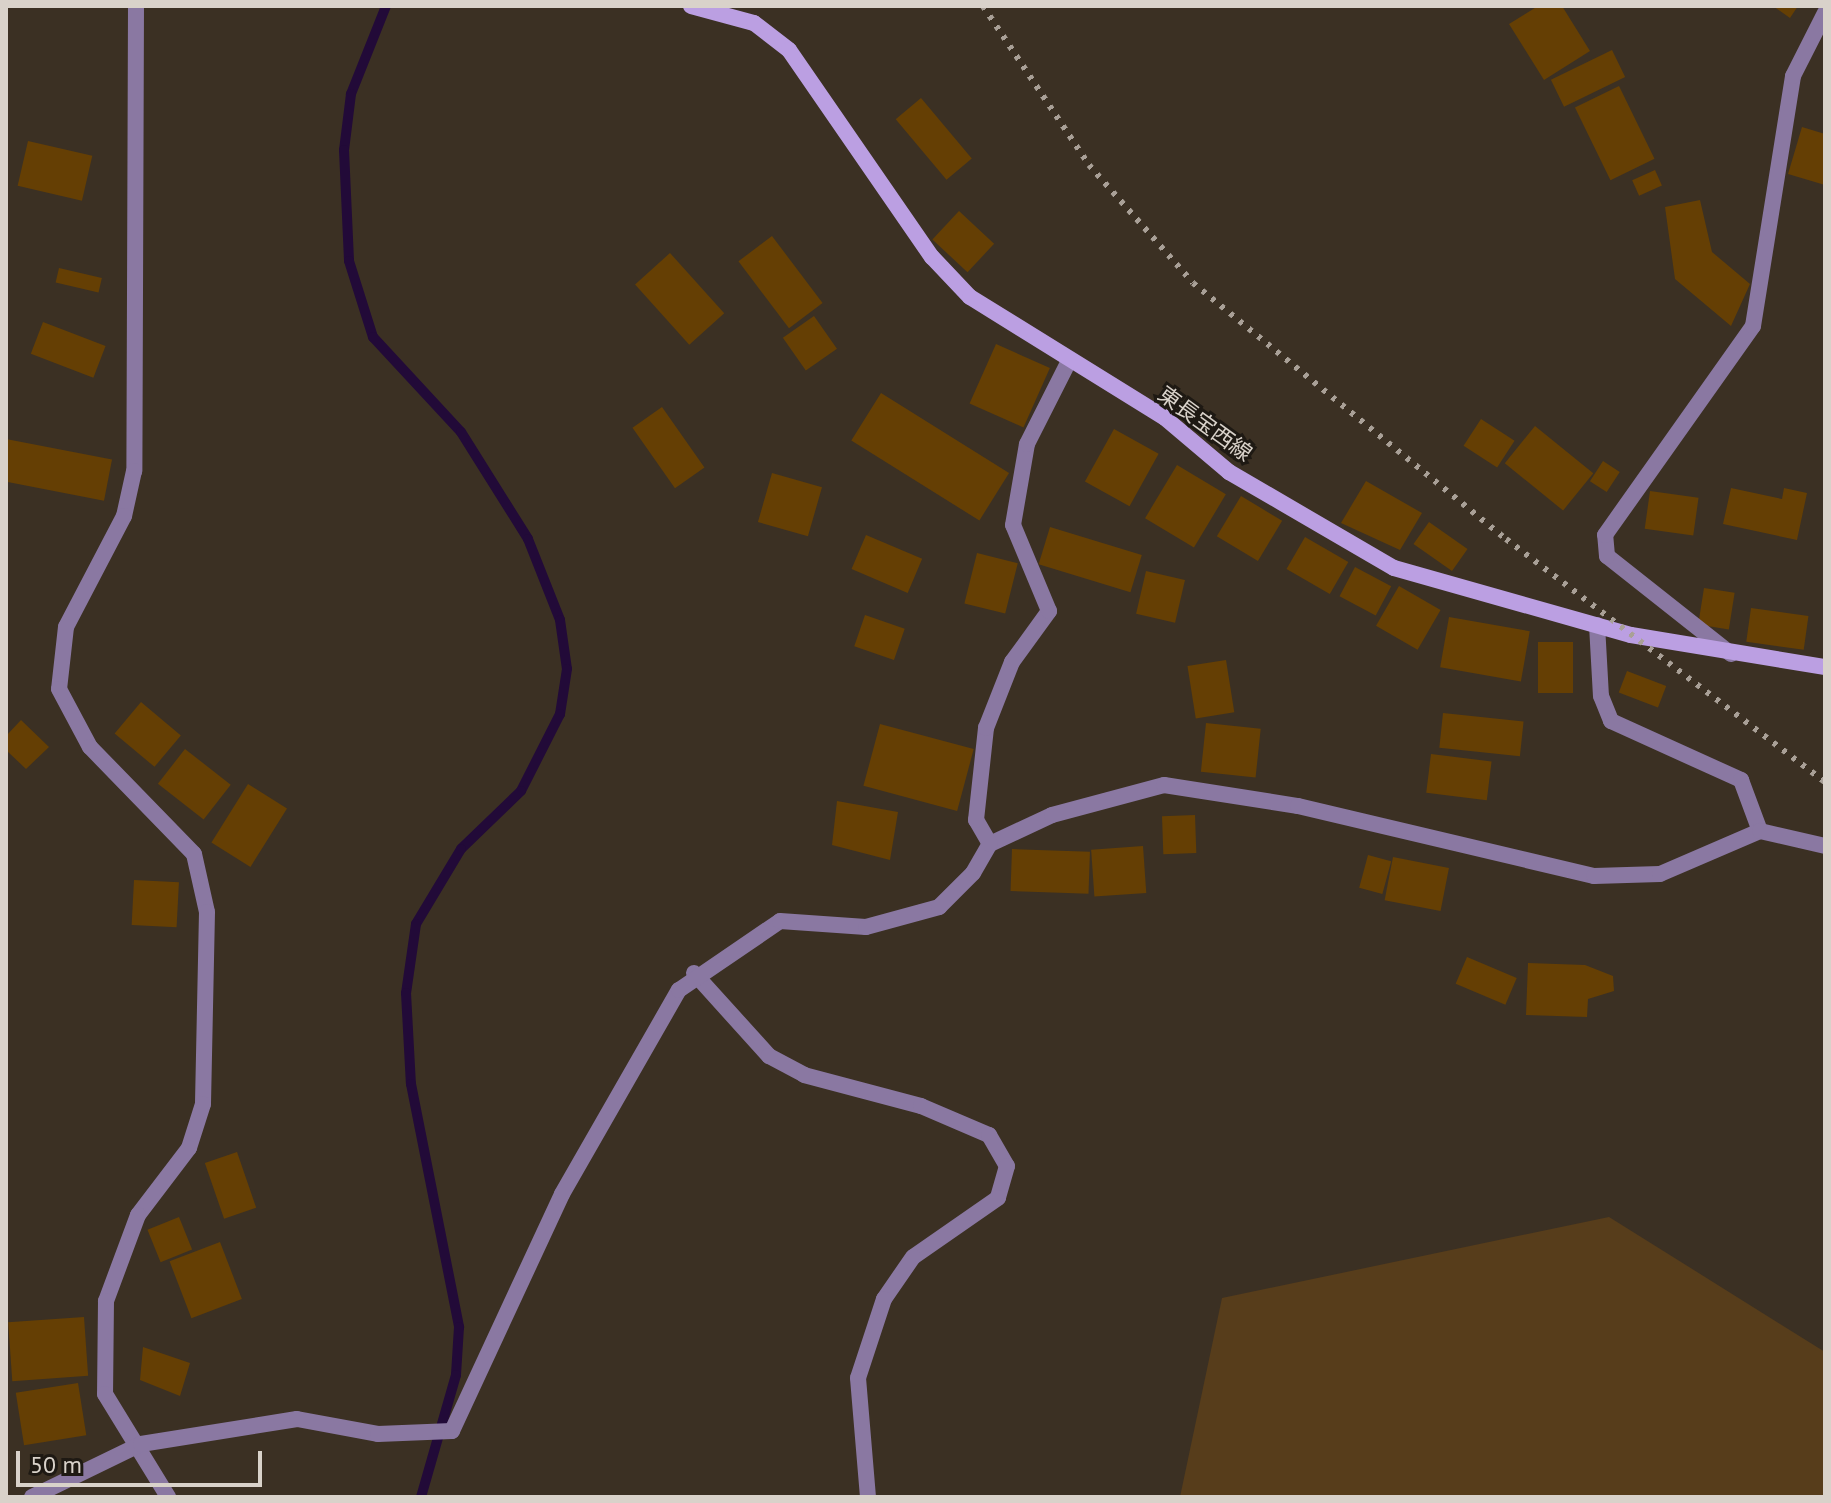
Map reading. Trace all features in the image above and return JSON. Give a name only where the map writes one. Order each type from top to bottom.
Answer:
[{"type":"main road","name":"東長宝西線","points":[[691,6],[754,23],[789,50],[932,257],[970,297],[1068,363],[1165,418],[1229,472],[1394,568],[1597,625],[1732,655],[1825,667]]},
{"type":"street","points":[[136,6],[134,471],[124,516],[66,627],[59,689],[90,747],[194,854],[207,912],[203,1104],[189,1148],[138,1215],[106,1301],[105,1394],[141,1444],[168,1497]]},
{"type":"street","points":[[1732,655],[1607,556],[1605,535],[1753,326],[1793,76],[1825,13]]},
{"type":"street","points":[[990,844],[976,820],[986,728],[1012,662],[1049,611],[1013,525],[1027,444],[1068,363]]},
{"type":"street","points":[[1597,625],[1601,696],[1611,721],[1741,780],[1760,831]]},
{"type":"street","points":[[32,1497],[141,1444],[297,1419],[378,1434],[452,1431],[582,1157],[666,1009],[694,973],[780,921],[866,927],[939,907],[990,844],[1052,815],[1164,785],[1298,806],[1594,876],[1674,870],[1760,831],[1825,846]]},
{"type":"street","points":[[694,973],[769,1056],[804,1075],[921,1106],[989,1135],[1007,1166],[998,1198],[947,1226],[913,1257],[884,1299],[858,1378],[868,1497]]},
{"type":"shaded area","points":[[1609,1217],[1825,1352],[1825,1497],[1180,1497],[1222,1298]]},
{"type":"building","points":[[1538,6],[1562,6],[1590,51],[1544,80],[1509,24]]},
{"type":"building","points":[[1773,6],[1798,6],[1790,18]]},
{"type":"building","points":[[1612,50],[1625,77],[1564,107],[1551,80]]},
{"type":"building","points":[[1619,86],[1655,159],[1610,180],[1575,107]]},
{"type":"building","points":[[921,98],[972,159],[947,180],[896,119]]},
{"type":"building","points":[[1802,127],[1825,134],[1825,185],[1788,174]]},
{"type":"building","points":[[28,141],[92,156],[82,201],[18,186]]},
{"type":"building","points":[[1655,170],[1662,186],[1639,196],[1632,180]]},
{"type":"building","points":[[1700,200],[1712,252],[1750,284],[1731,326],[1675,279],[1665,207]]},
{"type":"building","points":[[959,211],[994,244],[968,272],[932,240]]},
{"type":"building","points":[[772,236],[823,303],[789,328],[738,261]]},
{"type":"building","points":[[670,253],[724,313],[689,345],[635,284]]},
{"type":"building","points":[[59,268],[102,278],[98,293],[56,283]]},
{"type":"building","points":[[814,316],[837,349],[806,371],[783,338]]},
{"type":"building","points":[[43,322],[106,346],[93,378],[31,354]]},
{"type":"building","points":[[996,344],[1050,368],[1023,427],[970,403]]},
{"type":"building","points":[[881,393],[1009,473],[979,521],[851,440]]},
{"type":"building","points":[[662,407],[704,468],[675,488],[633,428]]},
{"type":"building","points":[[1481,419],[1515,441],[1497,468],[1464,446]]},
{"type":"building","points":[[1535,426],[1593,473],[1563,511],[1505,463]]},
{"type":"building","points":[[1114,429],[1159,454],[1130,506],[1085,481]]},
{"type":"building","points":[[6,439],[112,460],[104,501],[6,482]]},
{"type":"building","points":[[1603,461],[1620,472],[1607,492],[1590,481]]},
{"type":"building","points":[[1177,465],[1226,494],[1194,548],[1145,518]]},
{"type":"building","points":[[772,473],[822,487],[808,536],[758,522]]},
{"type":"building","points":[[1366,481],[1422,513],[1400,550],[1341,523]]},
{"type":"building","points":[[1731,488],[1782,499],[1784,488],[1807,493],[1797,540],[1723,524]]},
{"type":"building","points":[[1650,491],[1699,498],[1693,535],[1645,529]]},
{"type":"building","points":[[1241,496],[1282,521],[1258,561],[1217,536]]},
{"type":"building","points":[[1429,522],[1468,549],[1452,571],[1414,544]]},
{"type":"building","points":[[1050,527],[1142,555],[1130,592],[1039,564]]},
{"type":"building","points":[[866,535],[922,559],[908,593],[852,569]]},
{"type":"building","points":[[1305,537],[1348,562],[1330,594],[1286,569]]},
{"type":"building","points":[[977,553],[1018,563],[1005,614],[964,603]]},
{"type":"building","points":[[1355,567],[1391,586],[1376,615],[1340,596]]},
{"type":"building","points":[[1146,571],[1185,580],[1175,623],[1136,614]]},
{"type":"building","points":[[1399,586],[1441,610],[1418,650],[1376,626]]},
{"type":"building","points":[[1704,588],[1735,593],[1729,629],[1698,625]]},
{"type":"building","points":[[1751,608],[1808,616],[1804,650],[1746,642]]},
{"type":"building","points":[[865,615],[905,629],[894,660],[854,646]]},
{"type":"building","points":[[1449,617],[1530,631],[1521,681],[1440,667]]},
{"type":"building","points":[[1538,642],[1573,642],[1573,693],[1538,693]]},
{"type":"building","points":[[1226,660],[1234,712],[1196,718],[1187,666]]},
{"type":"building","points":[[1627,671],[1666,686],[1658,708],[1619,692]]},
{"type":"building","points":[[141,702],[181,735],[154,767],[115,733]]},
{"type":"building","points":[[1443,713],[1524,721],[1520,756],[1439,748]]},
{"type":"building","points":[[21,720],[49,747],[26,769],[6,750],[6,736]]},
{"type":"building","points":[[1206,723],[1261,729],[1256,777],[1201,772]]},
{"type":"building","points":[[880,724],[974,749],[957,811],[863,786]]},
{"type":"building","points":[[185,749],[231,785],[204,819],[158,784]]},
{"type":"building","points":[[1431,754],[1492,761],[1487,800],[1426,793]]},
{"type":"building","points":[[248,784],[287,808],[250,867],[211,843]]},
{"type":"building","points":[[837,801],[898,812],[890,860],[832,845]]},
{"type":"building","points":[[1195,815],[1196,853],[1163,854],[1162,816]]},
{"type":"building","points":[[1143,846],[1146,893],[1094,897],[1091,850]]},
{"type":"building","points":[[1012,849],[1090,852],[1088,894],[1011,891]]},
{"type":"building","points":[[1368,855],[1391,861],[1382,894],[1359,888]]},
{"type":"building","points":[[1393,857],[1449,868],[1441,911],[1385,900]]},
{"type":"building","points":[[134,880],[179,882],[177,927],[132,925]]},
{"type":"building","points":[[1467,957],[1517,978],[1505,1005],[1456,984]]},
{"type":"building","points":[[1528,963],[1585,965],[1613,976],[1614,991],[1588,999],[1587,1017],[1526,1015]]},
{"type":"building","points":[[237,1152],[256,1208],[224,1219],[205,1163]]},
{"type":"building","points":[[179,1217],[192,1249],[161,1262],[147,1230]]},
{"type":"building","points":[[220,1242],[242,1299],[191,1318],[170,1261]]},
{"type":"building","points":[[84,1317],[88,1376],[12,1381],[8,1322]]},
{"type":"building","points":[[143,1347],[190,1363],[180,1396],[140,1380]]},
{"type":"building","points":[[78,1383],[86,1435],[24,1445],[16,1393]]},
{"type":"waterway","points":[[386,6],[351,94],[344,150],[349,261],[373,337],[461,432],[528,539],[560,620],[567,669],[560,714],[521,791],[461,849],[416,924],[406,993],[411,1084],[459,1327],[456,1375],[421,1497]]},
{"type":"railway","points":[[983,6],[1089,165],[1193,283],[1506,539],[1825,782]]}]
